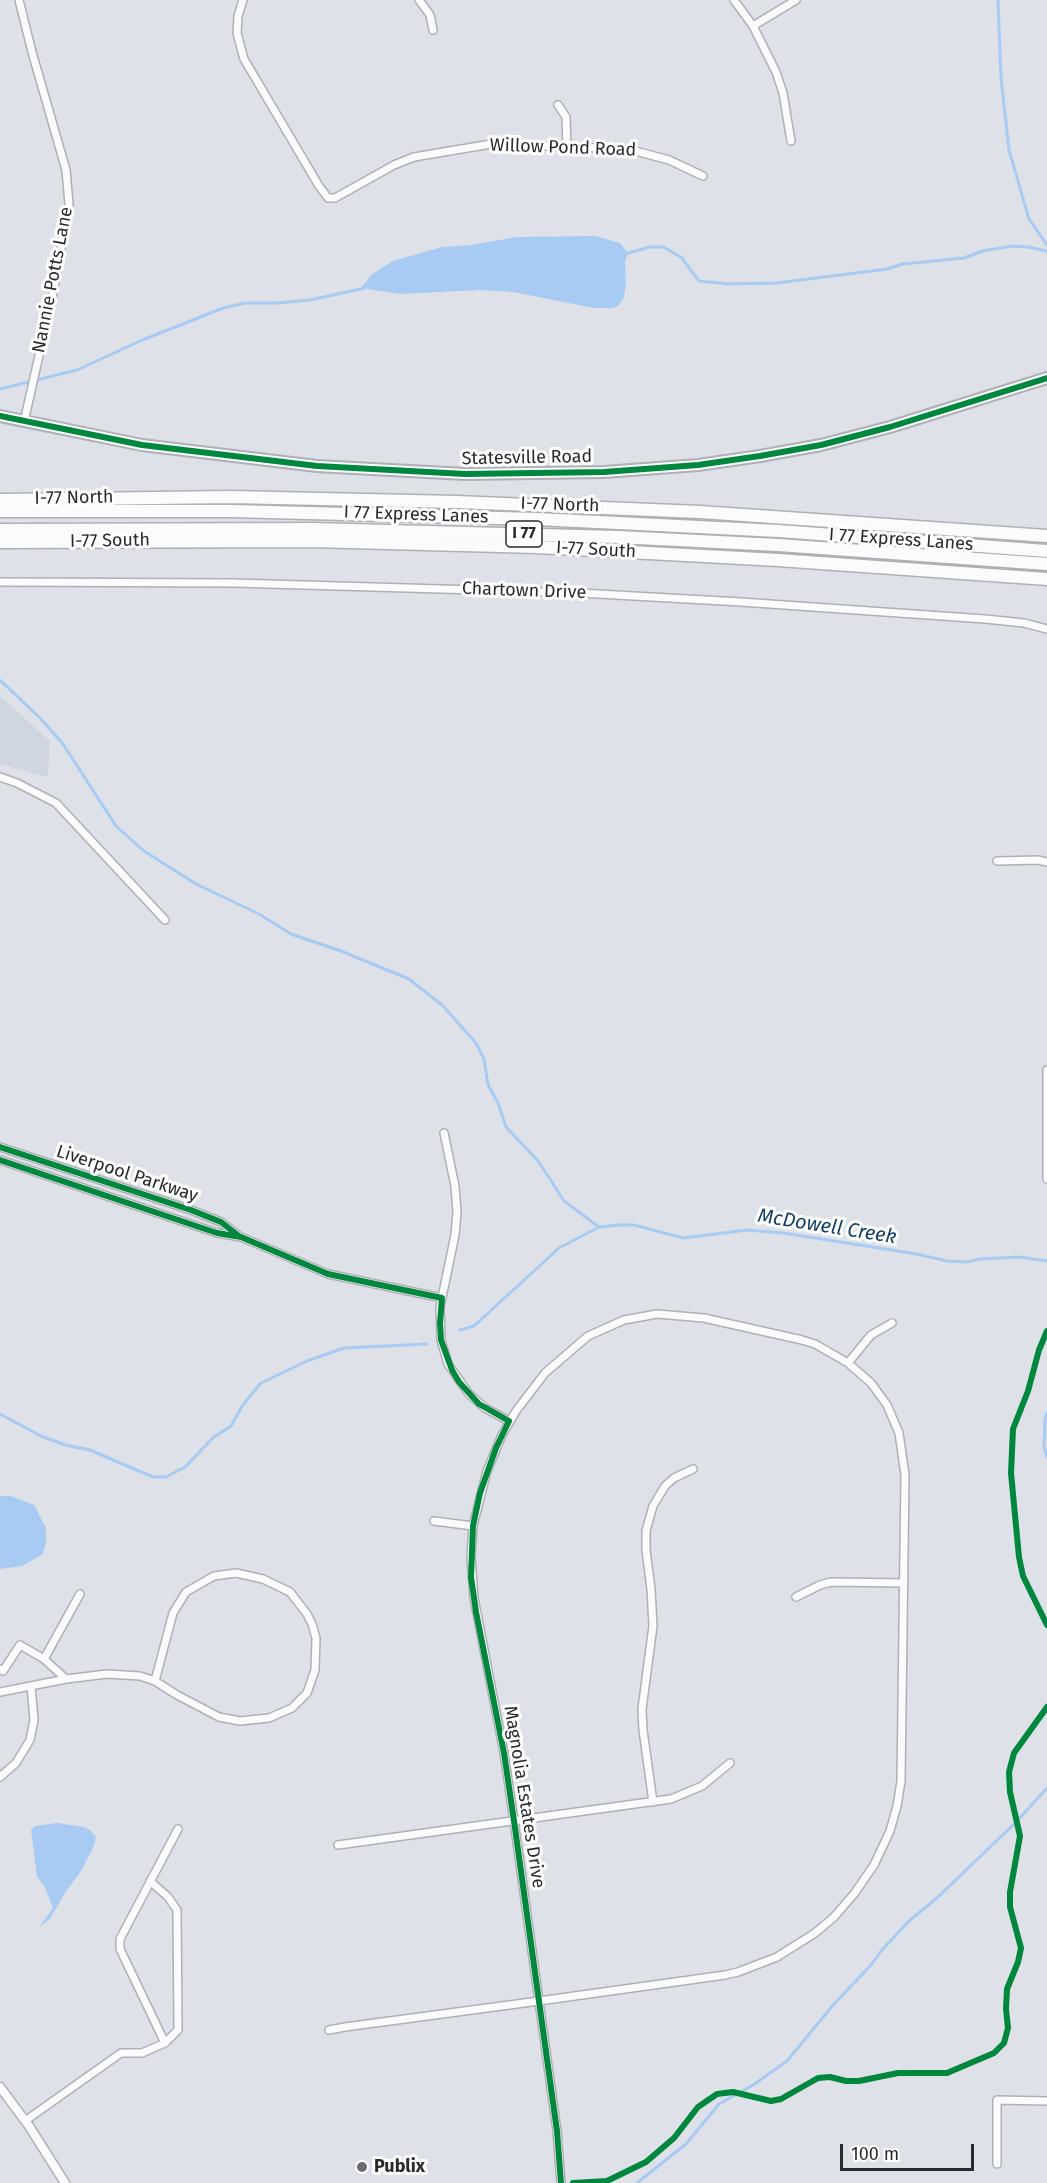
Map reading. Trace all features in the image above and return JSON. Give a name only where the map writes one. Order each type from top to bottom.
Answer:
[{"type":"highway","name":"I-77 North","points":[[0,500],[150,497],[312,498],[515,504],[726,514],[1047,536]]},
{"type":"highway","name":"I 77 Express Lanes","points":[[0,511],[150,510],[457,516],[618,522],[1047,550]]},
{"type":"highway","points":[[726,514],[833,535]]},
{"type":"highway","name":"I 77 Express Lanes","points":[[0,530],[289,529],[583,536],[778,545],[1047,564]]},
{"type":"highway","name":"I-77 South","points":[[0,542],[312,541],[525,547],[777,560],[1047,579]]},
{"type":"main road","name":"Statesville Road","points":[[0,416],[99,437],[184,451],[317,466],[465,474],[604,472],[698,465],[791,451],[890,427],[1047,378]]},
{"type":"street","name":"Nannie Potts Lane","points":[[19,0],[66,170],[69,204],[52,298],[24,422]]},
{"type":"street","name":"Willow Pond Road","points":[[243,0],[238,16],[237,33],[244,59],[328,198],[335,198],[405,160],[436,152],[491,144],[610,147],[642,151],[669,159],[703,176]]},
{"type":"street","points":[[419,0],[430,15],[432,30]]},
{"type":"street","points":[[734,0],[753,26],[776,72],[783,93],[791,141]]},
{"type":"street","points":[[753,26],[796,0]]},
{"type":"street","points":[[558,105],[566,117],[567,146]]},
{"type":"street","name":"Chartown Drive","points":[[0,582],[234,583],[580,593],[973,618],[1024,623],[1047,629]]},
{"type":"street","points":[[0,777],[56,803],[165,920]]},
{"type":"street","points":[[997,861],[1038,860],[1047,862]]},
{"type":"street","points":[[1047,1070],[1047,1179]]},
{"type":"street","points":[[444,1133],[455,1186],[457,1212],[455,1235],[442,1298],[441,1340],[452,1370],[469,1394],[479,1404],[509,1421]]},
{"type":"street","name":"Liverpool Parkway","points":[[0,1147],[191,1210],[221,1222],[241,1237]]},
{"type":"street","name":"Liverpool Parkway","points":[[0,1160],[217,1233],[241,1237],[328,1274],[442,1298]]},
{"type":"street","name":"Magnolia Estates Drive","points":[[329,2030],[539,2001],[725,1975],[753,1967],[792,1949],[825,1925],[843,1908],[874,1865],[890,1831],[897,1806],[903,1755],[906,1475],[902,1443],[896,1423],[871,1383],[848,1363],[808,1342],[728,1323],[676,1314],[636,1317],[600,1329],[579,1343],[536,1383],[509,1421],[487,1471],[473,1526],[471,1557],[474,1598],[504,1753],[539,2001],[561,2183]]},
{"type":"street","points":[[848,1363],[871,1335],[892,1323]]},
{"type":"street","points":[[653,1802],[642,1709],[653,1626],[646,1531],[653,1506],[665,1486],[674,1478],[693,1469]]},
{"type":"street","points":[[434,1521],[473,1526]]},
{"type":"street","points":[[0,1692],[66,1678],[117,1674],[140,1676],[155,1681],[206,1712],[228,1720],[255,1720],[282,1714],[300,1701],[312,1682],[317,1655],[312,1624],[290,1592],[274,1583],[236,1574],[214,1576],[186,1592],[179,1601],[168,1630],[155,1681]]},
{"type":"street","points":[[796,1597],[831,1582],[904,1582]]},
{"type":"street","points":[[44,1659],[80,1594]]},
{"type":"street","points":[[0,1669],[3,1671],[20,1645],[44,1659],[66,1678]]},
{"type":"street","points":[[0,1777],[16,1763],[30,1740],[34,1720],[31,1686]]},
{"type":"street","points":[[338,1845],[653,1802],[687,1794],[708,1782],[730,1763]]},
{"type":"street","points":[[165,2043],[120,1949],[120,1939],[124,1927],[178,1829]]},
{"type":"street","points":[[26,2121],[121,2053],[142,2053],[165,2043],[178,2030],[177,1910],[168,1897],[150,1881]]},
{"type":"street","points":[[0,2087],[26,2121],[65,2183]]},
{"type":"street","points":[[997,2164],[997,2100],[1047,2101]]},
{"type":"shaded area","points":[[0,696],[50,741],[48,777],[0,764]]},
{"type":"water","points":[[595,236],[620,243],[628,253],[625,261],[624,297],[619,305],[613,308],[594,308],[513,292],[480,290],[399,294],[361,288],[371,275],[393,261],[442,247],[471,245],[517,237]]},
{"type":"water","points":[[0,1496],[11,1496],[34,1505],[46,1528],[43,1554],[22,1566],[0,1569]]},
{"type":"water","points":[[57,1823],[84,1827],[96,1837],[81,1871],[50,1919],[40,1926],[53,1908],[44,1885],[37,1877],[31,1830],[35,1826]]},
{"type":"waterway","points":[[998,0],[1001,78],[1009,150],[1029,219],[1047,245]]},
{"type":"waterway","points":[[625,254],[650,247],[663,247],[681,257],[699,281],[728,284],[777,283],[887,269],[903,264],[964,258],[983,251],[1012,246],[1047,251]]},
{"type":"waterway","points":[[0,389],[77,370],[140,341],[223,308],[245,303],[310,300],[365,288]]},
{"type":"waterway","points":[[0,680],[41,719],[63,744],[116,826],[144,851],[196,884],[259,914],[291,934],[341,951],[409,979],[442,1005],[476,1043],[484,1059],[488,1085],[498,1103],[506,1127],[539,1162],[564,1201],[599,1227]]},
{"type":"waterway","name":"McDowell Creek","points":[[460,1330],[474,1326],[559,1248],[599,1227],[634,1225],[683,1238],[747,1230],[783,1233],[917,1254],[947,1261],[967,1262],[1019,1257],[1047,1261]]},
{"type":"waterway","name":"McDowell Creek","points":[[0,1414],[41,1436],[65,1445],[90,1450],[153,1477],[166,1477],[185,1467],[214,1437],[231,1426],[242,1406],[261,1383],[307,1361],[344,1348],[427,1344]]},
{"type":"waterway","points":[[1047,1413],[1044,1447],[1047,1457]]},
{"type":"waterway","points":[[637,2183],[686,2144],[719,2104],[753,2085],[787,2061],[834,2004],[909,1921],[937,1898],[1016,1822],[1047,1788]]},
{"type":"cycle path","points":[[0,416],[142,445],[317,466],[465,474],[604,472],[698,465],[821,445],[890,427],[1047,378]]},
{"type":"cycle path","points":[[0,1147],[191,1210],[221,1222],[239,1236]]},
{"type":"cycle path","points":[[0,1160],[217,1233],[241,1237],[328,1274],[442,1298],[441,1340],[452,1370],[459,1382],[479,1404],[509,1421],[496,1448],[480,1493],[473,1526],[471,1577],[504,1753],[557,2131],[561,2183]]},
{"type":"cycle path","points":[[1047,1331],[1013,1429],[1011,1473],[1023,1576],[1047,1625]]},
{"type":"cycle path","points":[[573,2183],[607,2181],[646,2162],[674,2138],[698,2107],[717,2094],[733,2092],[771,2101],[781,2099],[818,2078],[830,2077],[859,2081],[898,2073],[947,2073],[994,2053],[1004,2043],[1008,2028],[1007,1989],[1021,1948],[1010,1907],[1010,1892],[1020,1836],[1010,1792],[1009,1772],[1014,1753],[1047,1707]]},
{"type":"place","name":"Publix","points":[[362,2167]]}]
